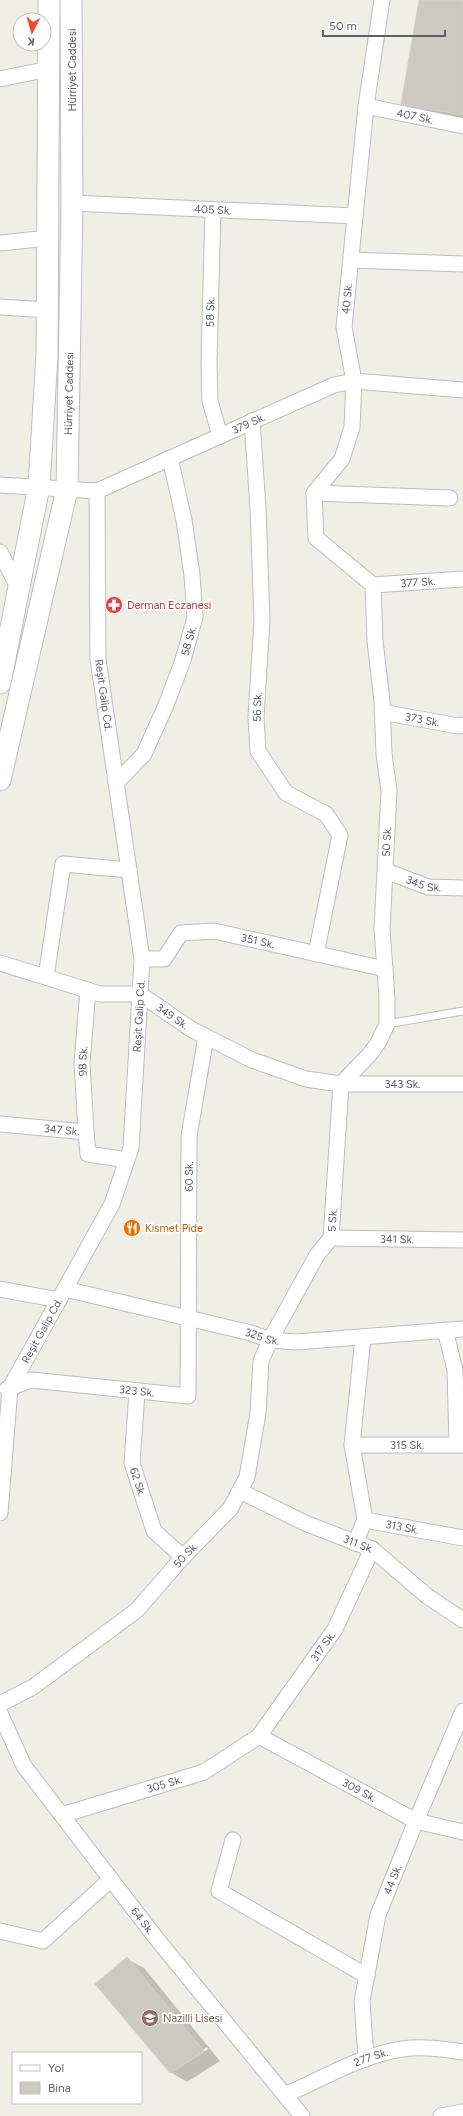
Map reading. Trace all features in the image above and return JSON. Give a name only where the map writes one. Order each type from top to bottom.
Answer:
[{"type":"main road","name":"Hürriyet Caddesi","points":[[0,683],[5,632],[19,589],[40,486],[48,355],[49,0]]},
{"type":"main road","name":"Hürriyet Caddesi","points":[[0,780],[67,489],[72,203],[71,0]]},
{"type":"street","points":[[366,106],[382,0]]},
{"type":"street","points":[[0,79],[49,69]]},
{"type":"street","name":"407 Sk.","points":[[366,106],[463,126]]},
{"type":"street","name":"40 Sk.","points":[[314,493],[342,459],[352,427],[354,381],[344,327],[366,106]]},
{"type":"street","name":"405 Sk.","points":[[72,203],[355,216]]},
{"type":"street","name":"58 Sk.","points":[[214,210],[209,378],[210,401],[220,436]]},
{"type":"street","points":[[0,244],[48,238]]},
{"type":"street","points":[[351,260],[463,264]]},
{"type":"street","points":[[0,307],[48,310]]},
{"type":"street","name":"379 Sk.","points":[[0,485],[40,486],[97,491],[334,385],[354,381],[463,390]]},
{"type":"street","name":"56 Sk.","points":[[252,421],[258,508],[262,620],[256,717],[258,751],[286,793],[326,814],[340,835],[316,954]]},
{"type":"street","name":"58 Sk.","points":[[116,783],[144,754],[166,705],[181,666],[195,617],[192,575],[184,520],[170,458]]},
{"type":"street","name":"Reşit Galip Cd.","points":[[0,1513],[5,1389],[62,1295],[112,1204],[131,1148],[142,959],[98,659],[97,491]]},
{"type":"street","points":[[373,585],[316,538],[314,493],[450,498]]},
{"type":"street","points":[[0,552],[19,589]]},
{"type":"street","name":"377 Sk.","points":[[373,585],[463,579]]},
{"type":"street","name":"50 Sk.","points":[[341,1084],[369,1055],[378,1043],[387,1024],[382,929],[389,791],[384,754],[382,712],[375,641],[373,585]]},
{"type":"street","name":"373 Sk.","points":[[382,712],[458,726],[463,725]]},
{"type":"street","points":[[46,977],[63,864],[129,870]]},
{"type":"street","name":"345 Sk.","points":[[386,871],[428,887],[463,888]]},
{"type":"street","name":"351 Sk.","points":[[142,959],[164,959],[181,933],[214,931],[385,969]]},
{"type":"street","points":[[0,963],[100,994],[140,994]]},
{"type":"street","name":"98 Sk.","points":[[86,1132],[82,1063],[88,990]]},
{"type":"street","name":"349 Sk.","points":[[140,994],[191,1029],[252,1060],[306,1079],[341,1084]]},
{"type":"street","name":"60 Sk.","points":[[189,1318],[189,1136],[206,1036]]},
{"type":"street","name":"343 Sk.","points":[[341,1084],[463,1084]]},
{"type":"street","name":"5 Sk.","points":[[270,1340],[318,1255],[331,1238],[341,1084]]},
{"type":"street","name":"347 Sk.","points":[[0,1124],[86,1132],[88,1154],[127,1160]]},
{"type":"street","name":"341 Sk.","points":[[331,1238],[463,1240]]},
{"type":"street","name":"325 Sk.","points":[[0,1289],[62,1295],[189,1318],[251,1333],[270,1340],[296,1342],[463,1329]]},
{"type":"street","name":"323 Sk.","points":[[5,1389],[31,1380],[188,1396],[189,1318]]},
{"type":"street","points":[[445,1330],[455,1370],[460,1444]]},
{"type":"street","points":[[355,1542],[365,1520],[352,1445],[363,1337]]},
{"type":"street","name":"50 Sk.","points":[[0,1704],[33,1687],[137,1610],[183,1557],[230,1509],[247,1477],[258,1413],[261,1361],[270,1340]]},
{"type":"street","name":"62 Sk.","points":[[137,1392],[132,1463],[154,1531],[183,1557]]},
{"type":"street","name":"315 Sk.","points":[[352,1445],[460,1444]]},
{"type":"street","name":"311 Sk.","points":[[240,1491],[305,1523],[372,1549],[427,1596],[463,1620]]},
{"type":"street","name":"313 Sk.","points":[[365,1520],[463,1538]]},
{"type":"street","name":"317 Sk.","points":[[259,1736],[334,1628],[372,1549]]},
{"type":"street","name":"44 Sk.","points":[[366,2059],[362,2001],[378,1915],[463,1711]]},
{"type":"street","name":"64 Sk.","points":[[0,1713],[24,1766],[156,1938],[302,2116]]},
{"type":"street","name":"305 Sk.","points":[[62,1816],[204,1772],[259,1736]]},
{"type":"street","name":"309 Sk.","points":[[259,1736],[416,1821],[463,1832]]},
{"type":"street","points":[[233,1840],[219,1891],[367,1976]]},
{"type":"street","points":[[0,1931],[43,1941],[111,1879]]},
{"type":"street","name":"277 Sk.","points":[[285,2095],[366,2059],[401,2049],[429,2048],[463,2052]]},
{"type":"street","points":[[441,2116],[463,2112]]},
{"type":"lane","points":[[387,1024],[463,1011]]},
{"type":"building","points":[[419,0],[463,0],[463,115],[401,104]]},
{"type":"building","name":"Nazilli Lisesi","points":[[127,1957],[204,2051],[170,2073],[95,1984]]},
{"type":"place","name":"Derman Eczanesi","points":[[114,605]]},
{"type":"place","name":"Kısmet Pide","points":[[132,1228]]},
{"type":"place","name":"Nazilli Lisesi","points":[[150,2018]]}]
